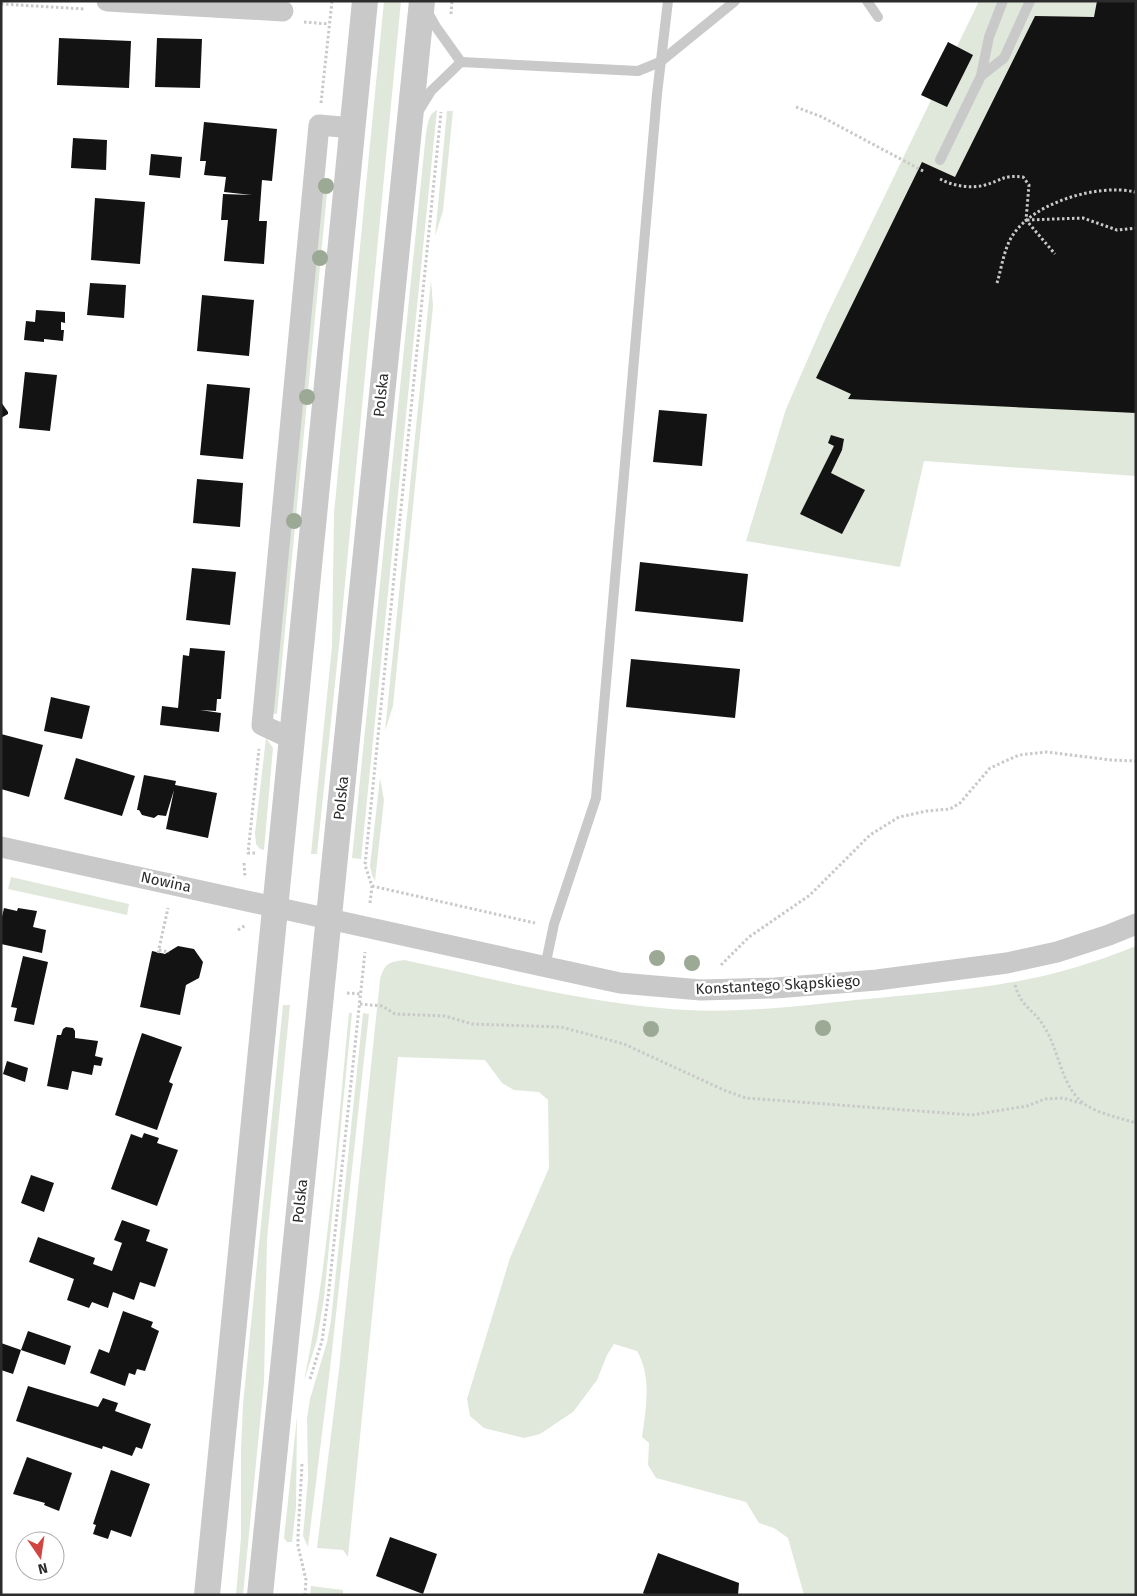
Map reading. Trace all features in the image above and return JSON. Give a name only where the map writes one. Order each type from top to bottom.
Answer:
[{"type":"street","points":[[107,1],[283,11]]},
{"type":"street","points":[[208,1595],[366,1]]},
{"type":"street","name":"Polska","points":[[260,1595],[422,1]]},
{"type":"street","points":[[292,739],[256,725],[314,124],[353,128]]},
{"type":"street","name":"Nowina","points":[[1,847],[330,920]]},
{"type":"street","name":"Konstantego Skąpskiego","points":[[330,920],[620,983],[701,990],[775,988],[876,980],[1008,963],[1057,952],[1136,924]]},
{"type":"lane","points":[[422,1],[436,27],[461,62]]},
{"type":"lane","points":[[545,966],[554,924],[596,798],[660,62],[668,1]]},
{"type":"lane","points":[[409,128],[431,91],[461,62],[638,71],[660,62],[735,1]]},
{"type":"lane","points":[[867,1],[878,17]]},
{"type":"lane","points":[[940,160],[981,76],[989,37],[1003,1]]},
{"type":"lane","points":[[981,76],[1004,58],[1030,1]]},
{"type":"path","points":[[314,124],[332,1]]},
{"type":"path","points":[[442,106],[366,865],[372,886],[541,924],[554,924]]},
{"type":"path","points":[[796,107],[822,117],[895,157]]},
{"type":"path","points":[[984,185],[1010,176],[1023,177],[1029,185],[1026,220],[1055,254]]},
{"type":"path","points":[[996,283],[1009,241],[1026,220],[1074,195],[1103,190],[1121,189],[1136,191]]},
{"type":"path","points":[[1026,220],[1083,218],[1117,230],[1136,228]]},
{"type":"path","points":[[248,852],[256,725]]},
{"type":"path","points":[[719,968],[749,937],[810,895],[870,835],[899,817],[926,811],[950,809],[960,803],[990,768],[1019,755],[1047,752],[1111,760],[1136,761]]},
{"type":"path","points":[[168,908],[159,951],[169,952]]},
{"type":"path","points":[[310,1379],[322,1342],[326,1320],[364,962]]},
{"type":"path","points":[[1008,963],[1013,982],[1022,1002],[1043,1024],[1054,1044],[1067,1082],[1084,1104]]},
{"type":"path","points":[[360,1004],[382,1006],[395,1014],[445,1016],[472,1024],[561,1027],[624,1044],[726,1091],[746,1098],[972,1115],[1063,1098],[1136,1124]]},
{"type":"path","points":[[303,1458],[298,1546],[306,1580],[305,1595]]},
{"type":"shaded area","points":[[384,1],[401,1],[339,646],[317,854],[311,854],[332,646],[334,513]]},
{"type":"shaded area","points":[[979,1],[1136,1],[1136,476],[924,461],[900,567],[746,541],[786,409],[827,315]]},
{"type":"shaded area","points":[[437,110],[361,859],[352,858],[426,133],[430,117]]},
{"type":"shaded area","points":[[447,111],[453,111],[443,211],[435,236]]},
{"type":"shaded area","points":[[328,183],[277,714],[271,713],[323,187]]},
{"type":"shaded area","points":[[431,280],[433,306],[393,706],[385,731]]},
{"type":"shaded area","points":[[266,738],[273,748],[264,850],[260,849],[256,844],[255,833]]},
{"type":"shaded area","points":[[380,778],[384,800],[375,881],[370,866]]},
{"type":"shaded area","points":[[11,877],[129,904],[127,915],[8,889]]},
{"type":"shaded area","points":[[1136,946],[1136,1595],[804,1595],[788,1538],[774,1528],[759,1523],[746,1502],[656,1478],[648,1465],[649,1443],[642,1437],[647,1393],[642,1361],[637,1351],[614,1344],[607,1355],[597,1380],[573,1412],[540,1434],[524,1438],[484,1428],[470,1416],[467,1399],[510,1258],[549,1168],[548,1100],[539,1092],[514,1090],[502,1083],[485,1060],[398,1057],[348,1557],[343,1550],[317,1548],[339,1370],[380,980],[383,970],[387,965],[404,960],[595,1000],[660,1008],[709,1011],[807,1005],[993,985],[1060,972],[1091,963]]},
{"type":"shaded area","points":[[283,1005],[290,1005],[267,1240],[264,1382],[243,1595],[236,1595],[241,1537],[243,1404]]},
{"type":"shaded area","points":[[349,1013],[352,1013],[324,1298],[317,1340],[304,1381],[313,1335],[326,1244]]},
{"type":"shaded area","points":[[363,1013],[369,1014],[330,1369],[308,1547],[303,1536],[308,1479],[307,1418],[310,1399],[327,1342],[331,1320]]},
{"type":"shaded area","points":[[297,1417],[296,1507],[292,1542],[287,1542],[284,1538]]},
{"type":"shaded area","points":[[311,1586],[343,1590],[343,1595],[310,1595]]},
{"type":"building","points":[[1097,1],[1136,1],[1136,413],[848,399],[851,394],[816,378],[922,162],[955,177],[1035,16],[1094,17]]},
{"type":"building","points":[[59,38],[131,41],[129,88],[57,85]]},
{"type":"building","points":[[157,38],[202,39],[200,88],[155,87]]},
{"type":"building","points":[[948,42],[973,55],[947,107],[921,95]]},
{"type":"building","points":[[204,122],[277,129],[272,181],[262,180],[259,221],[267,221],[264,264],[224,261],[228,220],[221,220],[223,194],[252,195],[224,192],[226,177],[204,175],[206,161],[200,161]]},
{"type":"building","points":[[73,138],[107,140],[106,170],[71,168]]},
{"type":"building","points":[[151,154],[182,157],[180,178],[149,175]]},
{"type":"building","points":[[95,198],[145,202],[140,264],[91,260]]},
{"type":"building","points":[[90,283],[126,285],[124,318],[87,315]]},
{"type":"building","points":[[202,295],[254,300],[249,356],[197,351]]},
{"type":"building","points":[[36,310],[65,312],[65,323],[61,322],[61,330],[64,330],[63,341],[44,339],[44,342],[24,340],[26,321],[35,322]]},
{"type":"building","points":[[25,372],[57,375],[50,431],[19,428]]},
{"type":"building","points":[[207,384],[250,388],[243,459],[200,455]]},
{"type":"building","points":[[1,402],[8,414],[1,418]]},
{"type":"building","points":[[659,410],[707,414],[702,466],[653,462]]},
{"type":"building","points":[[831,435],[844,439],[842,450],[831,473],[865,490],[842,534],[800,514],[834,446],[828,443]]},
{"type":"building","points":[[197,479],[243,483],[240,527],[193,523]]},
{"type":"building","points":[[640,562],[748,574],[743,622],[635,611]]},
{"type":"building","points":[[192,568],[236,572],[230,625],[186,620]]},
{"type":"building","points":[[190,648],[225,651],[221,699],[217,699],[216,711],[200,710],[221,713],[219,732],[160,725],[162,706],[178,708],[183,655],[189,656]]},
{"type":"building","points":[[631,659],[740,669],[735,718],[626,707]]},
{"type":"building","points":[[51,697],[90,706],[82,739],[44,731]]},
{"type":"building","points":[[1,734],[43,745],[29,797],[1,789]]},
{"type":"building","points":[[76,758],[135,776],[122,816],[64,799]]},
{"type":"building","points":[[144,775],[176,781],[175,785],[217,793],[208,838],[166,829],[174,790],[166,816],[158,815],[154,818],[142,815],[137,810]]},
{"type":"building","points":[[4,908],[17,911],[18,908],[37,911],[33,927],[46,930],[42,953],[1,944],[1,921]]},
{"type":"building","points":[[178,946],[194,949],[203,962],[199,978],[186,985],[180,1015],[140,1007],[152,951],[165,954]]},
{"type":"building","points":[[23,956],[48,962],[34,1025],[14,1021],[17,1008],[11,1007]]},
{"type":"building","points":[[66,1027],[73,1028],[75,1038],[98,1041],[95,1056],[103,1058],[101,1066],[94,1065],[92,1075],[72,1071],[68,1090],[47,1086],[57,1035],[61,1035]]},
{"type":"building","points":[[142,1033],[182,1047],[169,1082],[173,1084],[157,1130],[115,1115]]},
{"type":"building","points":[[7,1061],[28,1068],[25,1082],[3,1074]]},
{"type":"building","points":[[144,1133],[159,1138],[157,1143],[178,1150],[157,1206],[111,1189],[131,1134],[142,1138]]},
{"type":"building","points":[[31,1175],[54,1183],[44,1212],[21,1203]]},
{"type":"building","points":[[122,1220],[150,1230],[146,1241],[168,1249],[155,1287],[140,1282],[134,1300],[113,1292],[108,1308],[92,1302],[89,1308],[67,1300],[74,1279],[29,1262],[38,1237],[95,1258],[93,1264],[112,1271],[122,1243],[114,1240]]},
{"type":"building","points":[[123,1311],[153,1322],[151,1327],[159,1331],[145,1371],[137,1369],[135,1375],[129,1373],[125,1386],[90,1373],[99,1349],[109,1353]]},
{"type":"building","points":[[28,1331],[71,1346],[65,1365],[21,1350]]},
{"type":"building","points":[[1,1343],[21,1350],[13,1374],[1,1370]]},
{"type":"building","points":[[28,1386],[98,1407],[103,1398],[118,1403],[115,1411],[151,1424],[142,1449],[136,1447],[132,1456],[103,1446],[102,1449],[16,1421]]},
{"type":"building","points":[[27,1457],[72,1473],[59,1511],[44,1505],[45,1503],[13,1494]]},
{"type":"building","points":[[111,1470],[150,1484],[131,1537],[111,1530],[108,1539],[93,1534],[96,1525],[93,1524]]},
{"type":"building","points":[[390,1537],[437,1554],[423,1594],[376,1576]]},
{"type":"building","points":[[658,1553],[739,1583],[738,1595],[646,1595],[643,1593]]}]
